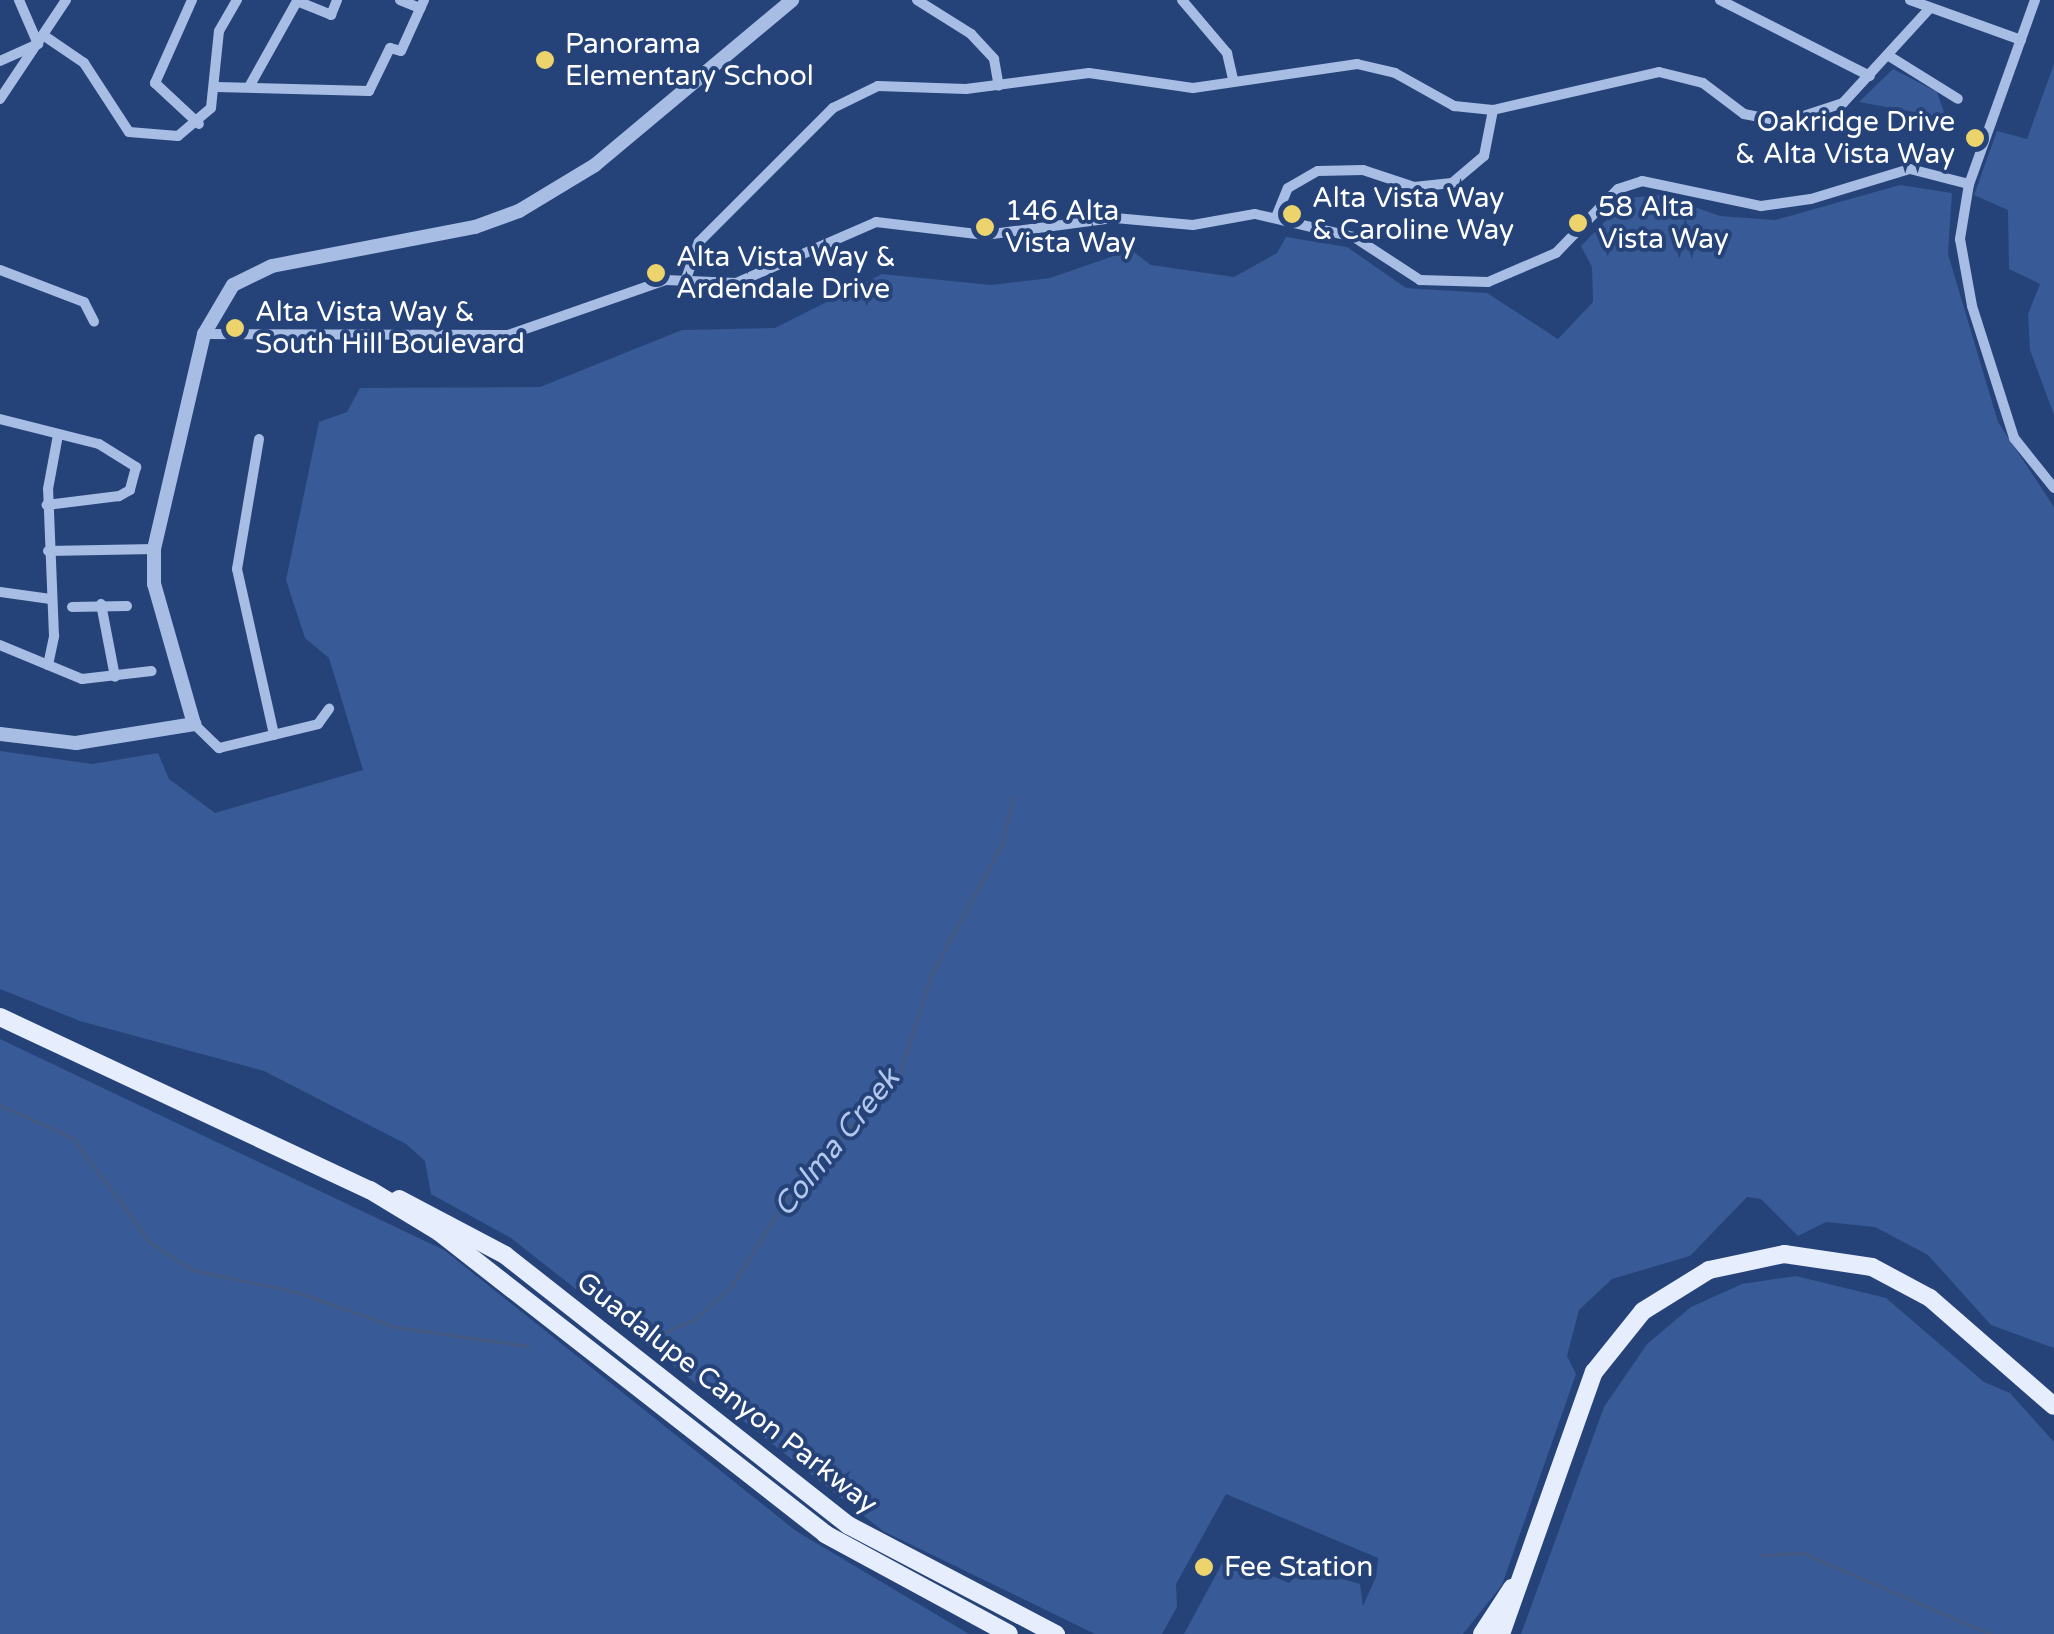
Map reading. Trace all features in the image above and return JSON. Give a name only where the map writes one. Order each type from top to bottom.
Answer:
[{"type":"main road","name":"Guadalupe Canyon Parkway","points":[[0,1017],[487,1242],[878,1544],[1056,1634]]},
{"type":"main road","name":"Guadalupe Canyon Parkway","points":[[370,1190],[494,1270],[825,1534],[1008,1634]]},
{"type":"main road","points":[[1501,1634],[1600,1362],[1651,1304],[1719,1266],[1795,1254],[1882,1271],[1930,1298],[2054,1406]]},
{"type":"main road","points":[[1482,1634],[1524,1566]]},
{"type":"street","points":[[19,0],[41,40],[84,62],[129,132],[154,140],[199,124],[216,86],[218,32],[237,0]]},
{"type":"street","points":[[0,99],[66,0]]},
{"type":"street","points":[[192,0],[154,83],[199,124]]},
{"type":"street","points":[[248,87],[297,1],[331,15],[337,0]]},
{"type":"street","points":[[216,86],[369,90],[422,4],[400,0]]},
{"type":"street","points":[[329,709],[318,724],[218,748],[194,724],[154,584],[154,549],[204,334],[233,284],[261,270],[474,228],[554,192],[792,0]]},
{"type":"street","points":[[917,0],[971,34],[994,59],[999,86]]},
{"type":"street","points":[[1182,0],[1227,53],[1233,80]]},
{"type":"street","points":[[1720,0],[1870,76]]},
{"type":"street","points":[[1910,0],[2022,40]]},
{"type":"street","points":[[2035,0],[1969,184],[1960,239],[1972,306],[2014,438],[2054,488]]},
{"type":"street","points":[[686,279],[699,242],[843,101],[892,84],[999,86],[1089,73],[1180,88],[1366,65],[1454,106],[1492,110],[1659,72],[1703,83],[1756,118],[1800,121],[1843,103],[1930,8]]},
{"type":"street","points":[[0,61],[41,40]]},
{"type":"street","points":[[1889,56],[1958,99]]},
{"type":"street","points":[[1276,216],[1288,188],[1318,170],[1363,170],[1414,187],[1452,182],[1484,156],[1492,110]]},
{"type":"street","points":[[204,334],[508,335],[647,285],[686,279],[736,284],[876,222],[976,235],[1115,218],[1192,225],[1276,216],[1354,237],[1420,280],[1465,283],[1534,267],[1571,242],[1618,190],[1642,181],[1761,206],[1811,200],[1910,169],[1969,184]]},
{"type":"street","points":[[0,270],[84,302],[94,322]]},
{"type":"street","points":[[0,419],[126,454],[136,476],[119,496],[48,506]]},
{"type":"street","points":[[48,665],[52,599],[48,506],[58,435]]},
{"type":"street","points":[[259,439],[238,569],[274,735]]},
{"type":"street","points":[[48,551],[154,549]]},
{"type":"street","points":[[0,592],[52,599]]},
{"type":"street","points":[[100,604],[115,677]]},
{"type":"street","points":[[72,607],[127,606]]},
{"type":"street","points":[[0,646],[82,678],[152,671]]},
{"type":"street","points":[[0,734],[86,743],[194,724]]},
{"type":"shaded area","points":[[2054,64],[2054,415],[2030,350],[2028,314],[2040,284],[2009,269],[2008,210],[1974,195],[1997,131],[2027,139]]},
{"type":"shaded area","points":[[1893,69],[1937,92],[1946,118],[1859,102]]},
{"type":"shaded area","points":[[1900,185],[1952,193],[1948,254],[1998,422],[2054,507],[2054,1348],[1991,1325],[1928,1255],[1875,1227],[1826,1222],[1798,1236],[1761,1199],[1747,1197],[1690,1256],[1612,1279],[1579,1310],[1567,1356],[1576,1374],[1502,1585],[1463,1634],[1184,1634],[1226,1556],[1289,1583],[1305,1568],[1360,1584],[1363,1606],[1376,1577],[1378,1558],[1226,1494],[1176,1584],[1177,1607],[1162,1634],[1095,1634],[883,1531],[511,1238],[431,1194],[425,1161],[406,1144],[264,1071],[80,1021],[0,989],[0,751],[92,764],[158,753],[169,779],[215,813],[363,770],[329,658],[305,638],[286,580],[319,422],[347,412],[360,388],[540,387],[682,330],[775,328],[882,274],[991,285],[1050,278],[1131,250],[1151,265],[1234,277],[1277,253],[1286,237],[1347,247],[1406,288],[1487,293],[1558,339],[1593,302],[1592,267],[1581,246],[1628,198],[1660,195],[1720,216],[1775,220]]},
{"type":"shaded area","points":[[0,1039],[444,1250],[796,1531],[969,1634],[0,1634]]},
{"type":"shaded area","points":[[1796,1276],[1886,1298],[1984,1382],[2010,1393],[2054,1442],[2054,1634],[1521,1634],[1604,1407],[1647,1344],[1691,1307],[1742,1284]]},
{"type":"waterway","name":"Colma Creek","points":[[652,1338],[695,1319],[731,1287],[792,1190],[900,1073],[931,975],[1002,844],[1013,797]]},
{"type":"waterway","name":"Colma Creek","points":[[0,1105],[73,1138],[151,1243],[193,1270],[297,1292],[396,1327],[528,1346]]},
{"type":"waterway","points":[[1762,1555],[1803,1553],[1990,1634]]},
{"type":"place","name":"Panorama Elementary School","points":[[545,60]]},
{"type":"place","name":"Oakridge Drive & Alta Vista Way","points":[[1975,138]]},
{"type":"place","name":"Alta Vista Way & Caroline Way","points":[[1292,214]]},
{"type":"place","name":"58 Alta Vista Way","points":[[1578,223]]},
{"type":"place","name":"146 Alta Vista Way","points":[[985,227]]},
{"type":"place","name":"Alta Vista Way & Ardendale Drive","points":[[656,273]]},
{"type":"place","name":"Alta Vista Way & South Hill Boulevard","points":[[235,328]]},
{"type":"place","name":"Fee Station","points":[[1204,1567]]}]
